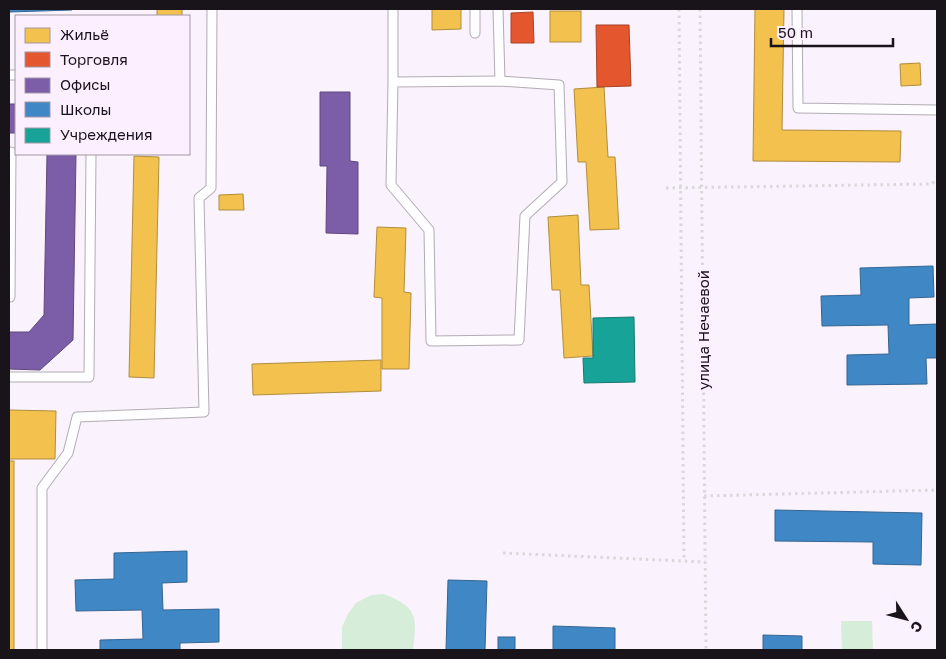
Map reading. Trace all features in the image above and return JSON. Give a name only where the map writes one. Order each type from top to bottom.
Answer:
[{"type":"lane","points":[[42,650],[42,488],[68,453],[77,417],[204,412],[199,198],[210,188],[212,9]]},
{"type":"lane","points":[[393,9],[391,185],[429,230],[431,341],[519,340],[525,216],[562,182],[559,86],[500,82],[393,82]]},
{"type":"lane","points":[[475,9],[475,33]]},
{"type":"lane","points":[[498,9],[500,82]]},
{"type":"lane","points":[[797,9],[798,108],[937,110]]},
{"type":"lane","points":[[9,152],[11,152],[9,296]]},
{"type":"lane","points":[[9,377],[89,377],[91,155]]},
{"type":"path","points":[[679,9],[684,561]]},
{"type":"path","name":"улица Нечаевой","points":[[700,9],[706,650]]},
{"type":"path","points":[[666,188],[931,184],[937,180]]},
{"type":"path","points":[[704,496],[937,490]]},
{"type":"path","points":[[503,553],[705,562]]},
{"type":"green space","points":[[383,594],[410,609],[415,625],[413,650],[342,650],[342,627],[356,603],[371,595]]},
{"type":"green space","points":[[841,621],[872,621],[873,650],[842,650]]},
{"type":"building: Жильё","points":[[157,9],[182,9],[182,15],[157,15]]},
{"type":"building: Жильё","points":[[432,9],[461,9],[461,29],[432,30]]},
{"type":"building: Жильё","points":[[755,9],[784,9],[782,130],[901,131],[900,162],[753,161]]},
{"type":"building: Жильё","points":[[550,11],[581,11],[581,42],[550,42]]},
{"type":"building: Жильё","points":[[920,63],[921,85],[901,86],[900,64]]},
{"type":"building: Жильё","points":[[604,87],[608,157],[615,157],[619,229],[590,230],[586,162],[578,162],[574,89]]},
{"type":"building: Жильё","points":[[134,156],[159,157],[154,378],[129,377]]},
{"type":"building: Жильё","points":[[243,194],[244,210],[219,210],[219,195]]},
{"type":"building: Жильё","points":[[578,215],[581,285],[589,285],[593,356],[564,358],[560,290],[552,290],[548,217]]},
{"type":"building: Жильё","points":[[377,227],[406,228],[404,292],[411,293],[409,369],[382,369],[382,298],[374,297]]},
{"type":"building: Жильё","points":[[381,360],[381,391],[253,395],[252,364]]},
{"type":"building: Жильё","points":[[9,410],[56,411],[55,459],[9,459]]},
{"type":"building: Жильё","points":[[9,461],[14,461],[14,650],[9,650]]},
{"type":"building: Торговля","points":[[533,12],[534,43],[511,43],[511,13]]},
{"type":"building: Торговля","points":[[596,25],[629,25],[631,86],[597,87]]},
{"type":"building: Офисы","points":[[320,92],[350,92],[350,161],[358,162],[358,234],[326,233],[327,166],[320,166]]},
{"type":"building: Офисы","points":[[9,104],[15,104],[15,133],[9,133]]},
{"type":"building: Офисы","points":[[47,155],[76,155],[73,340],[40,370],[9,369],[9,332],[29,332],[44,315]]},
{"type":"building: Школы","points":[[9,9],[72,9],[72,10],[9,12]]},
{"type":"building: Школы","points":[[933,266],[934,297],[909,298],[909,325],[937,324],[937,358],[926,358],[927,384],[847,385],[847,355],[889,354],[888,325],[822,326],[821,296],[861,295],[860,268]]},
{"type":"building: Школы","points":[[775,510],[922,513],[921,565],[873,564],[873,542],[775,541]]},
{"type":"building: Школы","points":[[187,551],[187,582],[162,583],[163,610],[219,609],[219,642],[180,643],[180,650],[100,650],[100,640],[143,639],[142,610],[76,611],[75,580],[114,579],[114,553]]},
{"type":"building: Школы","points":[[448,580],[487,581],[485,650],[446,650]]},
{"type":"building: Школы","points":[[553,626],[615,628],[615,650],[553,650]]},
{"type":"building: Школы","points":[[763,635],[802,636],[802,650],[763,650]]},
{"type":"building: Школы","points":[[498,637],[515,637],[515,650],[498,650]]},
{"type":"building: Учреждения","points":[[634,317],[635,382],[584,383],[583,358],[593,358],[593,318]]}]
